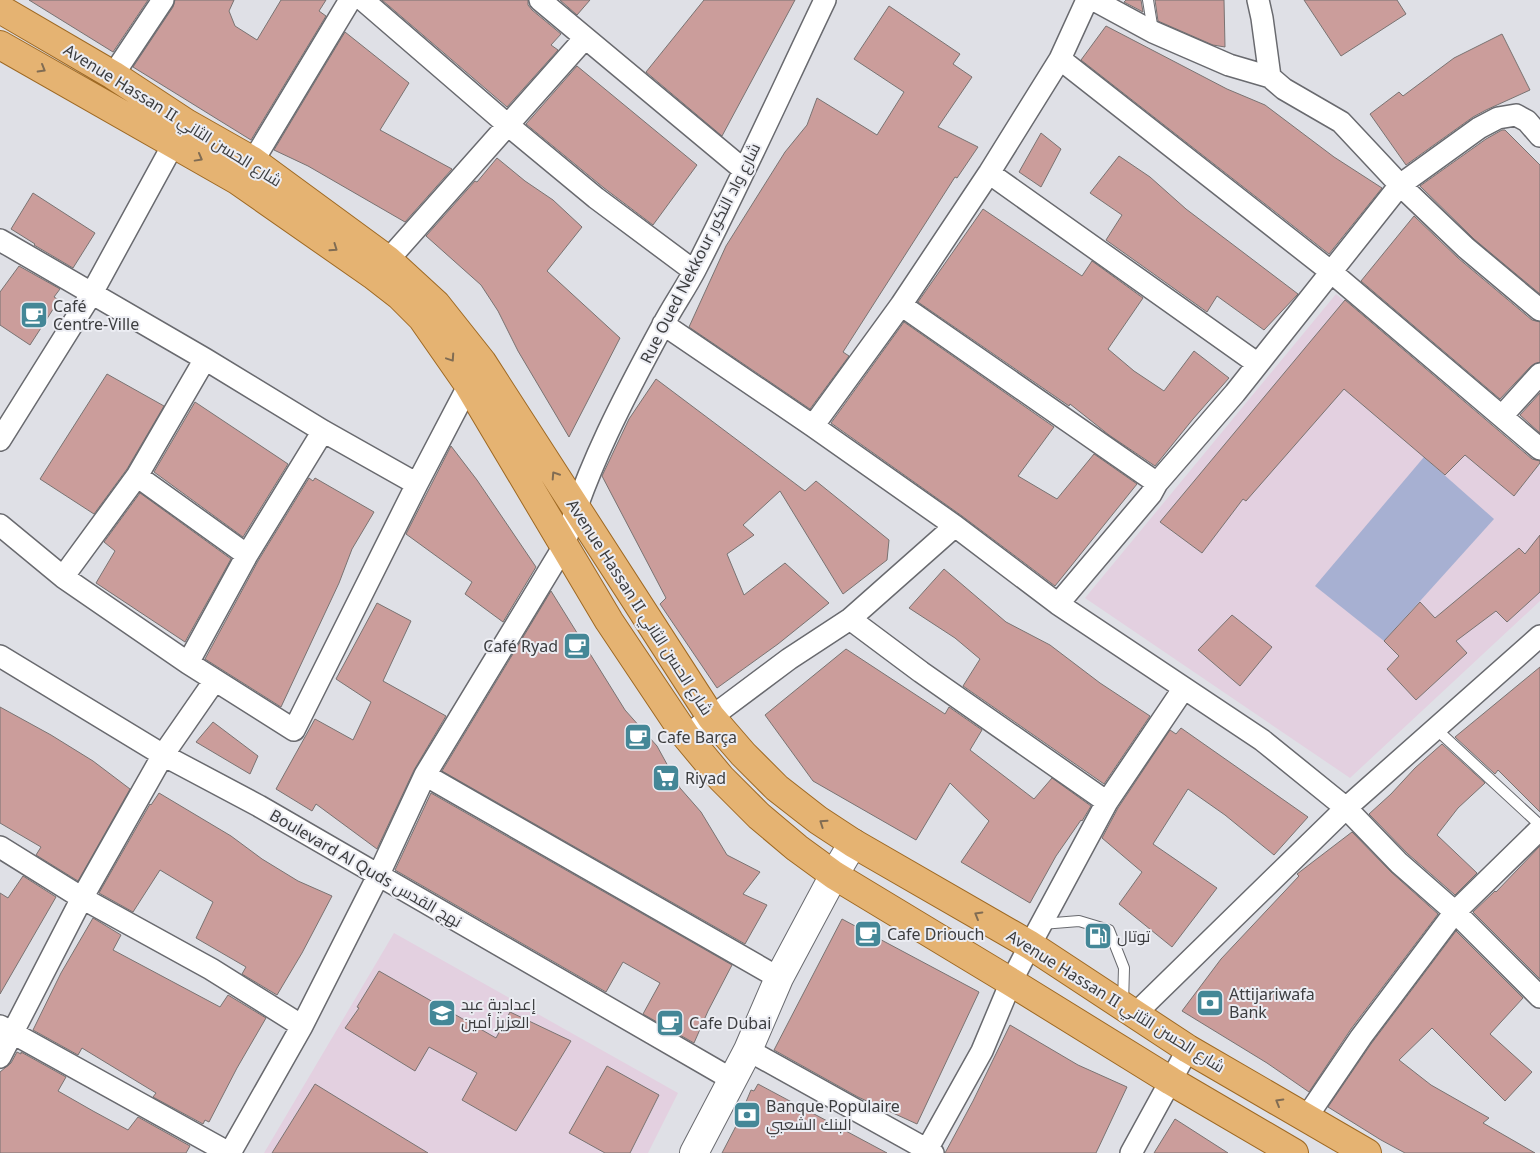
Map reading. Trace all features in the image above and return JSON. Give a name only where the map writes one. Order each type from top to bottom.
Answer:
[{"type":"main road","name":"Avenue Hassan II شارع الحسن الثاني","points":[[0,9],[113,75],[179,134],[237,180],[373,275],[400,296],[422,318],[475,373],[576,507],[711,717],[743,754],[777,788],[818,820],[853,843],[1035,934],[1128,1011],[1188,1049],[1367,1153]]},
{"type":"main road","name":"Avenue Hassan II شارع الحسن الثاني","points":[[0,45],[179,134],[252,161],[388,260],[436,304],[475,373],[564,546],[609,621],[686,736],[721,778],[759,816],[797,848],[834,875],[1171,1081],[1294,1153]]},
{"type":"street","points":[[113,75],[163,0]]},
{"type":"street","points":[[252,161],[350,0]]},
{"type":"street","points":[[540,0],[744,170]]},
{"type":"street","name":"Rue Oued Nekkour شارع واد النکور","points":[[230,1153],[302,1026],[379,874],[425,775],[564,546],[576,507],[606,435],[663,324],[694,271],[825,0]]},
{"type":"street","points":[[813,426],[901,305],[989,173],[1060,59],[1088,0]]},
{"type":"street","points":[[1094,0],[1153,32],[1229,65],[1270,77],[1284,89],[1341,122],[1400,185],[1466,248],[1540,310]]},
{"type":"street","points":[[1258,0],[1270,77]]},
{"type":"street","points":[[372,3],[509,126],[596,198],[694,271]]},
{"type":"street","points":[[388,260],[509,126],[585,38]]},
{"type":"street","points":[[1060,59],[1330,271],[1540,449]]},
{"type":"street","points":[[1058,604],[1151,494],[1157,483],[1235,393],[1400,185],[1479,128],[1498,118],[1516,115],[1527,121],[1540,136]]},
{"type":"street","points":[[0,440],[92,293],[179,134]]},
{"type":"street","points":[[989,173],[1258,364]]},
{"type":"street","points":[[0,240],[205,359],[323,431],[417,484]]},
{"type":"street","points":[[901,305],[1157,483]]},
{"type":"street","points":[[663,324],[955,526],[1058,604],[1262,740],[1346,808],[1399,863],[1455,912],[1540,997]]},
{"type":"street","points":[[63,577],[136,476],[205,359]]},
{"type":"street","points":[[0,525],[63,577],[188,663],[294,730],[417,484],[475,373]]},
{"type":"street","points":[[1502,416],[1540,374]]},
{"type":"street","points":[[188,663],[247,555],[323,431]]},
{"type":"street","points":[[136,476],[247,555]]},
{"type":"street","points":[[686,736],[789,659],[850,619],[955,526]]},
{"type":"street","points":[[850,619],[921,672],[1107,802]]},
{"type":"street","points":[[1128,1011],[1346,808],[1540,636]]},
{"type":"street","name":"Boulevard Al Quds نهج القدس","points":[[0,656],[163,755],[259,806],[379,874],[733,1080]]},
{"type":"street","points":[[0,1057],[6,1031],[163,755],[215,680]]},
{"type":"street","points":[[748,1050],[928,1152],[982,1051],[1011,982],[1035,934],[1107,802],[1184,688]]},
{"type":"street","points":[[425,775],[779,978]]},
{"type":"street","points":[[1306,1118],[1361,1037],[1455,912],[1540,829]]},
{"type":"street","points":[[694,1153],[748,1050],[779,978],[853,843]]},
{"type":"street","points":[[0,847],[82,898],[211,969],[302,1026]]},
{"type":"street","points":[[6,1031],[230,1153]]},
{"type":"street","points":[[1131,1153],[1188,1049]]},
{"type":"lane","points":[[1148,0],[1153,32]]},
{"type":"lane","points":[[1436,729],[1540,824]]},
{"type":"lane","points":[[1035,934],[1078,921],[1108,930],[1124,968],[1128,1011]]},
{"type":"shaded area","points":[[1336,294],[1540,467],[1540,601],[1350,778],[1085,598]]},
{"type":"shaded area","points":[[1424,457],[1494,519],[1384,641],[1315,586]]},
{"type":"shaded area","name":"إعدادية عبد العزيز أمين","points":[[394,933],[678,1093],[648,1153],[264,1153]]},
{"type":"building","points":[[29,0],[148,0],[113,52]]},
{"type":"building","points":[[175,0],[234,0],[229,11],[235,26],[257,40],[281,0],[326,0],[319,11],[326,16],[251,140],[133,67],[173,7]]},
{"type":"building","points":[[382,0],[528,0],[528,5],[532,10],[561,34],[551,45],[558,50],[507,107]]},
{"type":"building","points":[[560,0],[590,0],[577,15]]},
{"type":"building","points":[[704,0],[795,0],[722,136],[646,72]]},
{"type":"building","points":[[1126,0],[1141,0],[1143,12],[1124,2]]},
{"type":"building","points":[[1155,0],[1224,0],[1225,47],[1213,45],[1158,21]]},
{"type":"building","points":[[1304,0],[1397,0],[1406,14],[1341,56]]},
{"type":"building","points":[[889,6],[960,54],[953,64],[972,77],[938,127],[978,147],[957,178],[955,177],[843,352],[849,356],[810,409],[689,327],[726,246],[785,152],[807,125],[817,98],[877,135],[904,92],[854,59]]},
{"type":"building","points":[[1106,26],[1227,89],[1265,105],[1334,157],[1382,188],[1329,254],[1081,60]]},
{"type":"building","points":[[345,32],[409,83],[380,130],[452,169],[405,222],[308,166],[274,150]]},
{"type":"building","points":[[1502,34],[1530,90],[1473,117],[1406,165],[1370,114],[1399,92],[1403,96],[1454,58]]},
{"type":"building","points":[[577,66],[697,165],[653,225],[604,188],[526,124]]},
{"type":"building","points":[[1505,130],[1540,165],[1540,294],[1474,239],[1420,186],[1486,139]]},
{"type":"building","points":[[1041,133],[1061,149],[1041,187],[1019,172]]},
{"type":"building","points":[[1119,156],[1150,177],[1186,209],[1298,294],[1264,330],[1217,296],[1207,312],[1106,240],[1122,215],[1090,193]]},
{"type":"building","points":[[497,158],[525,181],[553,200],[582,227],[547,271],[620,338],[569,437],[518,351],[498,311],[481,285],[426,236]]},
{"type":"building","points":[[33,193],[95,233],[73,268],[11,229]]},
{"type":"building","points":[[983,209],[1082,276],[1092,261],[1143,298],[1108,349],[1134,371],[1164,391],[1194,351],[1229,378],[1155,466],[1109,435],[1070,404],[1069,406],[918,302]]},
{"type":"building","points":[[1414,216],[1458,258],[1532,320],[1540,322],[1540,362],[1531,366],[1500,399],[1361,281]]},
{"type":"building","points":[[19,266],[60,289],[54,297],[59,300],[30,345],[0,325],[0,292]]},
{"type":"building","points":[[1345,300],[1532,459],[1540,461],[1540,463],[1514,496],[1465,455],[1445,475],[1344,389],[1246,501],[1243,499],[1202,553],[1160,522]]},
{"type":"building","points":[[904,322],[1054,427],[1018,476],[1057,499],[1094,454],[1137,484],[1055,586],[962,516],[831,423]]},
{"type":"building","points":[[107,374],[164,406],[127,469],[94,514],[40,479]]},
{"type":"building","points":[[656,379],[805,491],[816,481],[889,540],[887,560],[843,594],[780,491],[743,525],[754,535],[727,554],[744,595],[785,563],[829,603],[778,644],[717,688],[660,604],[666,598],[602,476],[629,419]]},
{"type":"building","points":[[1540,393],[1540,433],[1520,415]]},
{"type":"building","points":[[195,402],[288,464],[243,537],[154,472]]},
{"type":"building","points":[[451,446],[477,480],[536,567],[503,622],[465,594],[472,582],[406,534]]},
{"type":"building","points":[[309,478],[313,481],[315,478],[374,512],[352,549],[339,583],[281,707],[205,659],[258,561]]},
{"type":"building","points":[[140,493],[231,559],[185,642],[96,583],[115,551],[104,542]]},
{"type":"building","points":[[1540,535],[1540,592],[1507,622],[1496,611],[1456,641],[1467,653],[1416,700],[1387,669],[1399,656],[1384,641],[1420,602],[1435,618],[1519,548],[1525,554]]},
{"type":"building","points":[[944,569],[1006,622],[1050,645],[1100,683],[1150,716],[1104,784],[963,686],[980,659],[955,638],[909,608]]},
{"type":"building","points":[[551,591],[625,710],[657,746],[680,788],[701,812],[727,855],[760,872],[743,894],[767,905],[745,944],[442,771]]},
{"type":"building","points":[[377,603],[411,621],[383,681],[446,716],[414,770],[377,849],[316,804],[312,811],[276,789],[315,719],[353,740],[371,702],[336,679]]},
{"type":"building","points":[[1232,615],[1272,647],[1240,686],[1198,650]]},
{"type":"building","points":[[846,649],[945,714],[949,707],[982,730],[970,750],[1034,799],[1052,778],[1091,806],[1056,856],[1030,903],[961,862],[989,821],[950,783],[916,840],[813,781],[765,715]]},
{"type":"building","points":[[1540,667],[1540,812],[1498,770],[1495,774],[1455,737]]},
{"type":"building","points":[[0,707],[93,761],[130,789],[78,881],[36,855],[41,847],[0,823]]},
{"type":"building","points":[[213,722],[258,756],[250,774],[196,742]]},
{"type":"building","points":[[1181,728],[1308,817],[1274,855],[1225,815],[1188,789],[1153,844],[1217,888],[1172,947],[1119,904],[1142,872],[1102,838],[1118,808],[1170,730],[1176,734]]},
{"type":"building","points":[[1442,744],[1485,783],[1458,808],[1437,835],[1477,873],[1455,895],[1408,854],[1369,814]]},
{"type":"building","points":[[159,793],[231,836],[262,859],[298,881],[332,896],[277,995],[242,974],[246,967],[196,938],[213,902],[160,870],[133,912],[99,893],[150,804]]},
{"type":"building","points":[[431,793],[732,965],[694,1043],[643,1014],[660,983],[623,962],[606,992],[395,870]]},
{"type":"building","points":[[1352,832],[1391,872],[1438,914],[1351,1029],[1309,1092],[1267,1063],[1182,1011],[1221,959],[1299,876],[1297,874]]},
{"type":"building","points":[[1540,846],[1540,979],[1473,912],[1496,892]]},
{"type":"building","points":[[23,876],[56,897],[0,994],[0,893],[8,898]]},
{"type":"building","points":[[93,918],[121,935],[113,950],[220,1007],[228,995],[266,1018],[209,1122],[205,1120],[203,1124],[153,1097],[156,1093],[82,1048],[78,1055],[33,1030],[61,973]]},
{"type":"building","points":[[842,919],[979,992],[917,1124],[858,1097],[774,1050]]},
{"type":"building","points":[[1456,931],[1523,998],[1490,1034],[1532,1072],[1505,1101],[1432,1028],[1399,1060],[1431,1085],[1489,1118],[1483,1123],[1535,1153],[1405,1153],[1328,1107],[1371,1044]]},
{"type":"building","points":[[379,971],[496,1038],[510,1012],[571,1041],[516,1131],[462,1100],[477,1073],[429,1047],[415,1071],[345,1028],[359,1008],[357,1007]]},
{"type":"building","points":[[1010,1025],[1078,1065],[1127,1087],[1096,1153],[945,1153]]},
{"type":"building","points":[[17,1052],[21,1054],[21,1052],[66,1077],[58,1091],[93,1111],[128,1130],[138,1117],[190,1146],[186,1153],[0,1153],[0,1072],[11,1063]]},
{"type":"building","points":[[607,1066],[659,1095],[630,1153],[605,1153],[569,1133]]},
{"type":"building","points":[[315,1084],[341,1100],[428,1153],[272,1153]]},
{"type":"building","points":[[758,1084],[887,1153],[722,1153],[751,1090],[754,1091]]},
{"type":"building","points":[[1175,1119],[1228,1153],[1154,1153]]},
{"type":"place","name":"Café Centre-Ville","points":[[34,315]]},
{"type":"place","name":"Café Ryad","points":[[577,646]]},
{"type":"place","name":"Cafe Barça","points":[[638,737]]},
{"type":"place","name":"Riyad","points":[[666,778]]},
{"type":"place","name":"Cafe Driouch","points":[[868,934]]},
{"type":"place","name":"توتال","points":[[1098,936]]},
{"type":"place","name":"Attijariwafa Bank","points":[[1210,1003]]},
{"type":"place","name":"إعدادية عبد العزيز أمين","points":[[442,1013]]},
{"type":"place","name":"Cafe Dubai","points":[[670,1023]]},
{"type":"place","name":"Banque Populaire البنك الشعبي","points":[[747,1115]]}]
